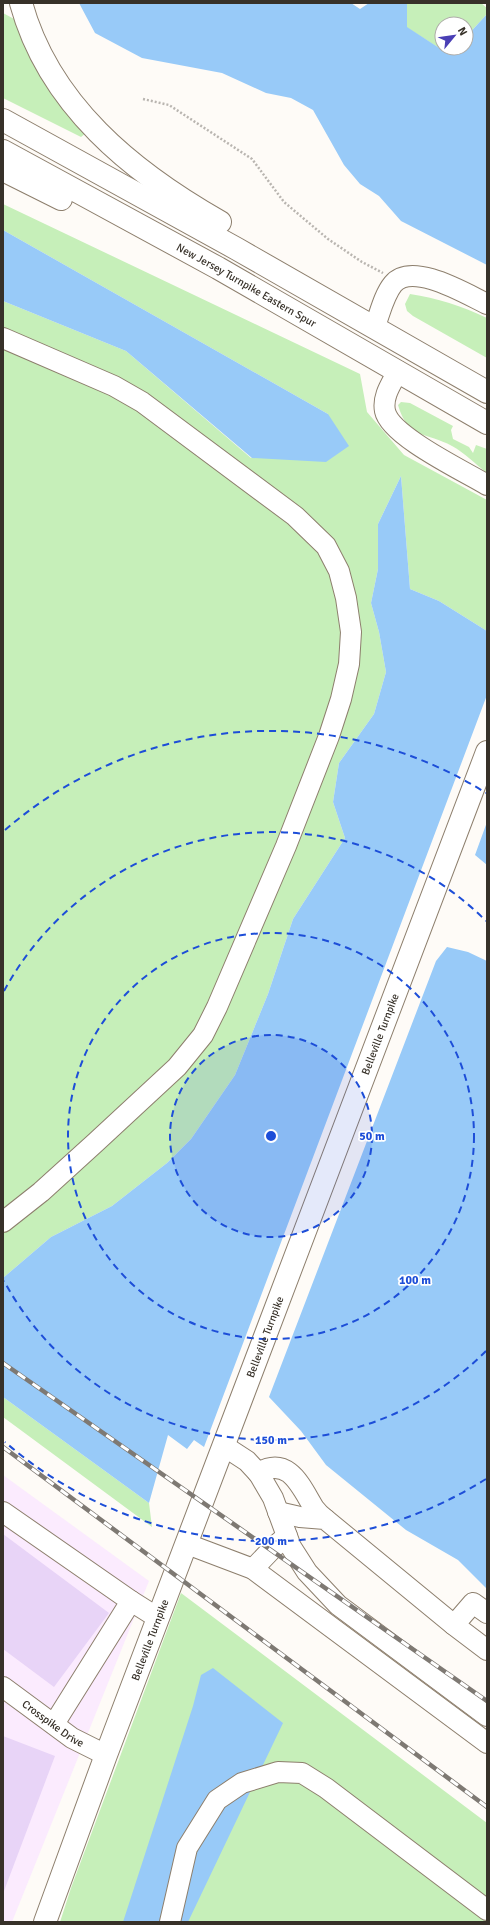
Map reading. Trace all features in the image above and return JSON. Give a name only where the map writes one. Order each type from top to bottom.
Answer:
[{"type":"main road","points":[[21,3],[27,23],[46,64],[70,102],[96,131],[131,163],[155,182],[194,207],[230,227],[302,285]]},
{"type":"main road","points":[[3,120],[302,285],[487,392]]},
{"type":"main road","name":"New Jersey Turnpike Eastern Spur","points":[[3,151],[140,225],[487,423]]},
{"type":"main road","points":[[3,170],[62,200],[140,225]]},
{"type":"main road","name":"Belleville Turnpike","points":[[45,1922],[106,1755],[487,752]]},
{"type":"street","points":[[374,326],[389,290],[397,280],[410,275],[425,278],[487,304]]},
{"type":"street","points":[[3,338],[114,386],[142,402],[167,419],[295,516],[326,546],[339,571],[346,598],[351,632],[349,664],[341,699],[329,736],[286,846],[217,1007],[203,1035],[177,1067],[41,1192],[3,1222]]},
{"type":"street","points":[[398,371],[385,396],[385,411],[391,424],[412,441],[487,485]]},
{"type":"street","points":[[224,1446],[247,1461],[258,1473],[273,1498],[291,1547],[307,1572],[338,1605],[487,1716]]},
{"type":"street","points":[[258,1473],[267,1468],[280,1468],[292,1474],[301,1485],[315,1509],[325,1519],[454,1625],[487,1650]]},
{"type":"street","points":[[3,1512],[158,1618]]},
{"type":"street","points":[[278,1512],[300,1517],[325,1519]]},
{"type":"street","points":[[253,1569],[287,1536]]},
{"type":"street","points":[[187,1544],[253,1569],[487,1743]]},
{"type":"street","points":[[54,1724],[132,1600]]},
{"type":"street","points":[[454,1625],[473,1603],[487,1613]]},
{"type":"street","name":"Crosspike Drive","points":[[3,1687],[81,1744],[106,1755]]},
{"type":"street","points":[[170,1922],[187,1848],[217,1800],[242,1782],[278,1772],[302,1773],[326,1788],[487,1910]]},
{"type":"path","points":[[143,99],[169,105],[252,159],[284,202],[317,230],[362,262],[397,280]]},
{"type":"shaded area","points":[[3,1475],[149,1581],[12,1922],[3,1922]]},
{"type":"green space","points":[[407,3],[481,3],[487,8],[487,14],[474,28],[474,16],[434,16],[434,45],[406,27]]},
{"type":"green space","points":[[3,13],[16,20],[86,133],[81,137],[3,98]]},
{"type":"green space","points":[[3,204],[360,374],[367,412],[404,455],[487,500],[487,631],[439,601],[410,589],[401,476],[378,524],[378,569],[371,603],[379,632],[386,672],[374,714],[339,763],[333,802],[345,838],[293,919],[268,994],[235,1075],[191,1139],[167,1163],[112,1206],[51,1237],[3,1278],[3,301],[126,351],[251,458],[328,414],[3,230]]},
{"type":"green space","points":[[410,294],[449,303],[487,318],[487,358],[413,316],[407,311],[405,304]]},
{"type":"green space","points":[[401,402],[410,403],[453,426],[451,430],[453,439],[469,447],[473,453],[476,445],[487,449],[487,473],[466,455],[452,446],[413,430],[402,416],[398,405]]},
{"type":"green space","points":[[3,1397],[149,1503],[152,1527],[3,1417]]},
{"type":"green space","points":[[181,1593],[487,1823],[487,1922],[60,1922],[71,1888]]},
{"type":"water","points":[[79,3],[351,3],[360,9],[369,3],[407,3],[407,27],[434,45],[434,56],[474,56],[474,28],[487,14],[487,265],[401,221],[379,196],[360,184],[344,165],[313,110],[291,98],[266,93],[222,73],[142,58],[95,33]]},
{"type":"water","points":[[3,230],[328,414],[349,446],[326,462],[252,458],[126,351],[3,301]]},
{"type":"water","points":[[401,476],[410,589],[439,601],[487,631],[487,695],[204,1447],[194,1440],[187,1449],[168,1435],[149,1503],[3,1397],[3,1278],[51,1237],[112,1206],[167,1163],[191,1139],[235,1075],[268,994],[293,919],[345,838],[333,802],[339,763],[374,714],[386,672],[379,632],[371,603],[378,569],[378,524]]},
{"type":"water","points":[[487,822],[487,865],[475,855]]},
{"type":"water","points":[[447,947],[468,952],[487,961],[487,1589],[458,1560],[406,1530],[326,1465],[301,1431],[269,1397],[436,961]]},
{"type":"water","points":[[213,1668],[283,1723],[188,1922],[123,1922],[193,1706],[201,1675]]},
{"type":"building","points":[[3,1534],[109,1613],[54,1687],[3,1649]]},
{"type":"building","points":[[3,1736],[55,1756],[4,1891],[3,1890]]},
{"type":"railway","points":[[3,1363],[487,1701]]},
{"type":"railway","points":[[3,1447],[487,1807]]}]
